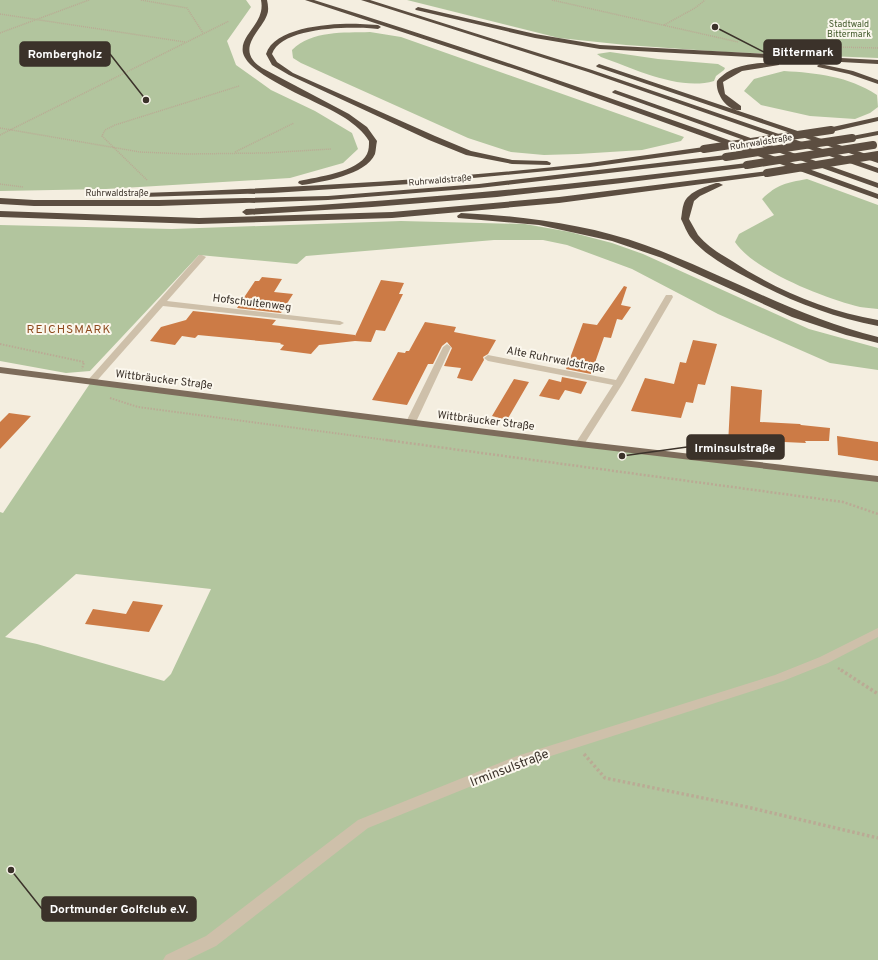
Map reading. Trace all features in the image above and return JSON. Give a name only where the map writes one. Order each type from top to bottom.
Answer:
[{"type":"highway","points":[[202,192],[278,186],[324,179],[352,169],[371,155],[375,148],[371,134],[359,124],[320,102],[272,79],[258,70],[250,61],[246,51],[246,44],[266,12],[264,0]]},
{"type":"highway","points":[[308,0],[425,37],[654,115],[878,197]]},
{"type":"highway","points":[[332,0],[400,21]]},
{"type":"highway","points":[[364,0],[583,69],[878,171]]},
{"type":"highway","points":[[385,0],[398,3]]},
{"type":"highway","points":[[520,40],[413,8],[535,36],[600,47],[658,52],[878,62]]},
{"type":"highway","points":[[425,37],[371,26],[329,27],[304,31],[288,36],[270,48],[269,55],[272,61],[279,67],[303,80],[469,153],[504,160],[535,163],[567,163],[634,158]]},
{"type":"highway","points":[[595,64],[774,124],[878,161]]},
{"type":"highway","points":[[774,124],[747,113],[722,96],[719,90],[720,81],[730,73],[759,65],[808,64],[836,68],[878,82]]},
{"type":"highway","points":[[610,90],[878,186]]},
{"type":"highway","points":[[831,130],[878,119]]},
{"type":"highway","points":[[0,200],[202,192],[273,191],[410,182],[561,168],[878,124]]},
{"type":"highway","name":"Ruhrwaldstraße","points":[[0,200],[34,203],[159,203],[328,198],[486,186],[726,157],[878,133]]},
{"type":"highway","points":[[83,216],[218,214],[427,202],[564,188],[747,165],[876,145]]},
{"type":"highway","points":[[392,215],[559,200],[767,173],[878,155]]},
{"type":"highway","points":[[767,173],[722,183],[696,195],[687,204],[684,214],[685,223],[691,232],[704,246],[762,283],[828,311],[864,321],[878,323]]},
{"type":"highway","points":[[0,214],[199,221],[392,215],[505,218],[559,225],[586,230],[619,239],[665,256],[810,321],[846,333],[878,340]]},
{"type":"main road","name":"Wittbräucker Straße","points":[[0,370],[580,444],[878,479]]},
{"type":"street","name":"Wittbräucker Straße","points":[[91,382],[202,257]]},
{"type":"street","points":[[580,444],[619,383],[669,297]]},
{"type":"street","name":"Hofschultenweg","points":[[161,303],[340,323]]},
{"type":"street","points":[[410,422],[447,347]]},
{"type":"street","name":"Alte Ruhrwaldstraße","points":[[488,358],[619,383]]},
{"type":"street","name":"Irminsulstraße","points":[[171,960],[211,941],[364,824],[522,760],[779,678],[824,660],[878,632]]},
{"type":"path","points":[[0,33],[89,0]]},
{"type":"path","points":[[141,0],[187,8],[203,33]]},
{"type":"path","points":[[552,0],[739,42]]},
{"type":"path","points":[[664,26],[695,8],[705,0]]},
{"type":"path","points":[[0,14],[186,42]]},
{"type":"path","points":[[0,135],[229,21]]},
{"type":"path","points":[[147,180],[102,136],[105,130],[116,125],[239,86]]},
{"type":"path","points":[[233,153],[294,123]]},
{"type":"path","points":[[0,128],[114,149],[140,152],[233,153],[331,149]]},
{"type":"path","points":[[0,184],[23,187]]},
{"type":"path","points":[[0,344],[84,362],[81,372],[106,396],[138,407],[843,502],[878,514]]},
{"type":"path","points":[[824,660],[878,694]]},
{"type":"path","points":[[574,743],[605,778],[747,807],[878,838]]},
{"type":"green space","points":[[0,0],[246,0],[251,7],[227,41],[236,65],[271,90],[315,111],[352,133],[358,149],[343,163],[290,178],[106,189],[0,191]]},
{"type":"green space","name":"Stadtwald Bittermark","points":[[407,0],[878,0],[878,58],[725,52],[626,45],[559,38]]},
{"type":"green space","points":[[370,32],[401,37],[684,137],[681,141],[642,150],[544,155],[511,152],[468,138],[301,63],[293,58],[292,50],[309,39],[329,34]]},
{"type":"green space","points":[[610,52],[658,59],[718,64],[725,68],[716,76],[714,81],[686,83],[642,73],[601,57],[597,54]]},
{"type":"green space","points":[[784,71],[820,74],[855,84],[877,95],[878,107],[870,113],[855,119],[810,116],[761,105],[744,91],[754,79]]},
{"type":"green space","points":[[807,179],[878,205],[878,309],[860,307],[811,291],[774,273],[758,263],[744,253],[735,242],[739,234],[774,215],[762,199],[777,187]]},
{"type":"green space","points":[[401,221],[525,224],[570,232],[612,243],[643,254],[809,329],[878,348],[878,370],[830,363],[718,314],[632,269],[567,245],[543,240],[494,240],[306,256],[297,264],[199,255],[90,371],[66,373],[0,361],[0,225],[172,229]]},
{"type":"green space","points":[[91,382],[878,479],[878,960],[0,960],[0,512],[3,513]],"holes":[[[76,574],[211,589],[171,674],[164,681],[37,644],[5,637]]]},
{"type":"building","points":[[262,277],[282,279],[274,292],[293,294],[281,313],[237,308],[255,281],[259,281]]},
{"type":"building","points":[[381,280],[404,283],[399,294],[403,294],[385,331],[376,330],[371,342],[355,341],[319,345],[311,354],[280,350],[284,345],[280,344],[281,343],[198,335],[195,338],[182,336],[175,345],[150,341],[161,327],[186,320],[193,311],[276,320],[272,325],[355,336]]},
{"type":"building","points":[[624,286],[627,287],[621,305],[631,307],[622,320],[617,319],[611,338],[604,337],[591,374],[566,369],[583,323],[597,325]]},
{"type":"building","points":[[425,322],[456,327],[454,332],[496,340],[488,354],[483,357],[484,360],[472,381],[457,378],[461,368],[444,366],[452,348],[447,342],[442,346],[433,364],[428,364],[407,405],[372,400],[398,352],[405,353],[406,351],[409,351]]},
{"type":"building","points":[[693,340],[717,344],[705,385],[698,384],[693,403],[686,402],[681,418],[631,411],[645,378],[674,384],[680,362],[686,363]]},
{"type":"building","points":[[562,377],[587,382],[581,394],[565,390],[559,400],[539,396],[549,379],[561,382]]},
{"type":"building","points":[[514,379],[529,382],[507,420],[492,416]]},
{"type":"building","points":[[731,386],[762,390],[760,422],[800,424],[830,428],[829,441],[805,441],[806,443],[761,441],[761,449],[728,445]]},
{"type":"building","points":[[9,413],[31,416],[0,449],[0,422]]},
{"type":"building","points":[[837,436],[878,442],[878,461],[838,455]]},
{"type":"building","points":[[133,601],[163,605],[149,632],[85,624],[93,609],[126,614]]},
{"type":"place","name":"Bittermark","points":[[715,27]]},
{"type":"place","name":"Rombergholz","points":[[146,100]]},
{"type":"place","name":"Irminsulstraße","points":[[622,456]]},
{"type":"place","name":"Dortmunder Golfclub e.V.","points":[[11,870]]},
{"type":"district","name":"REICHSMARK","points":[[69,329]]}]
